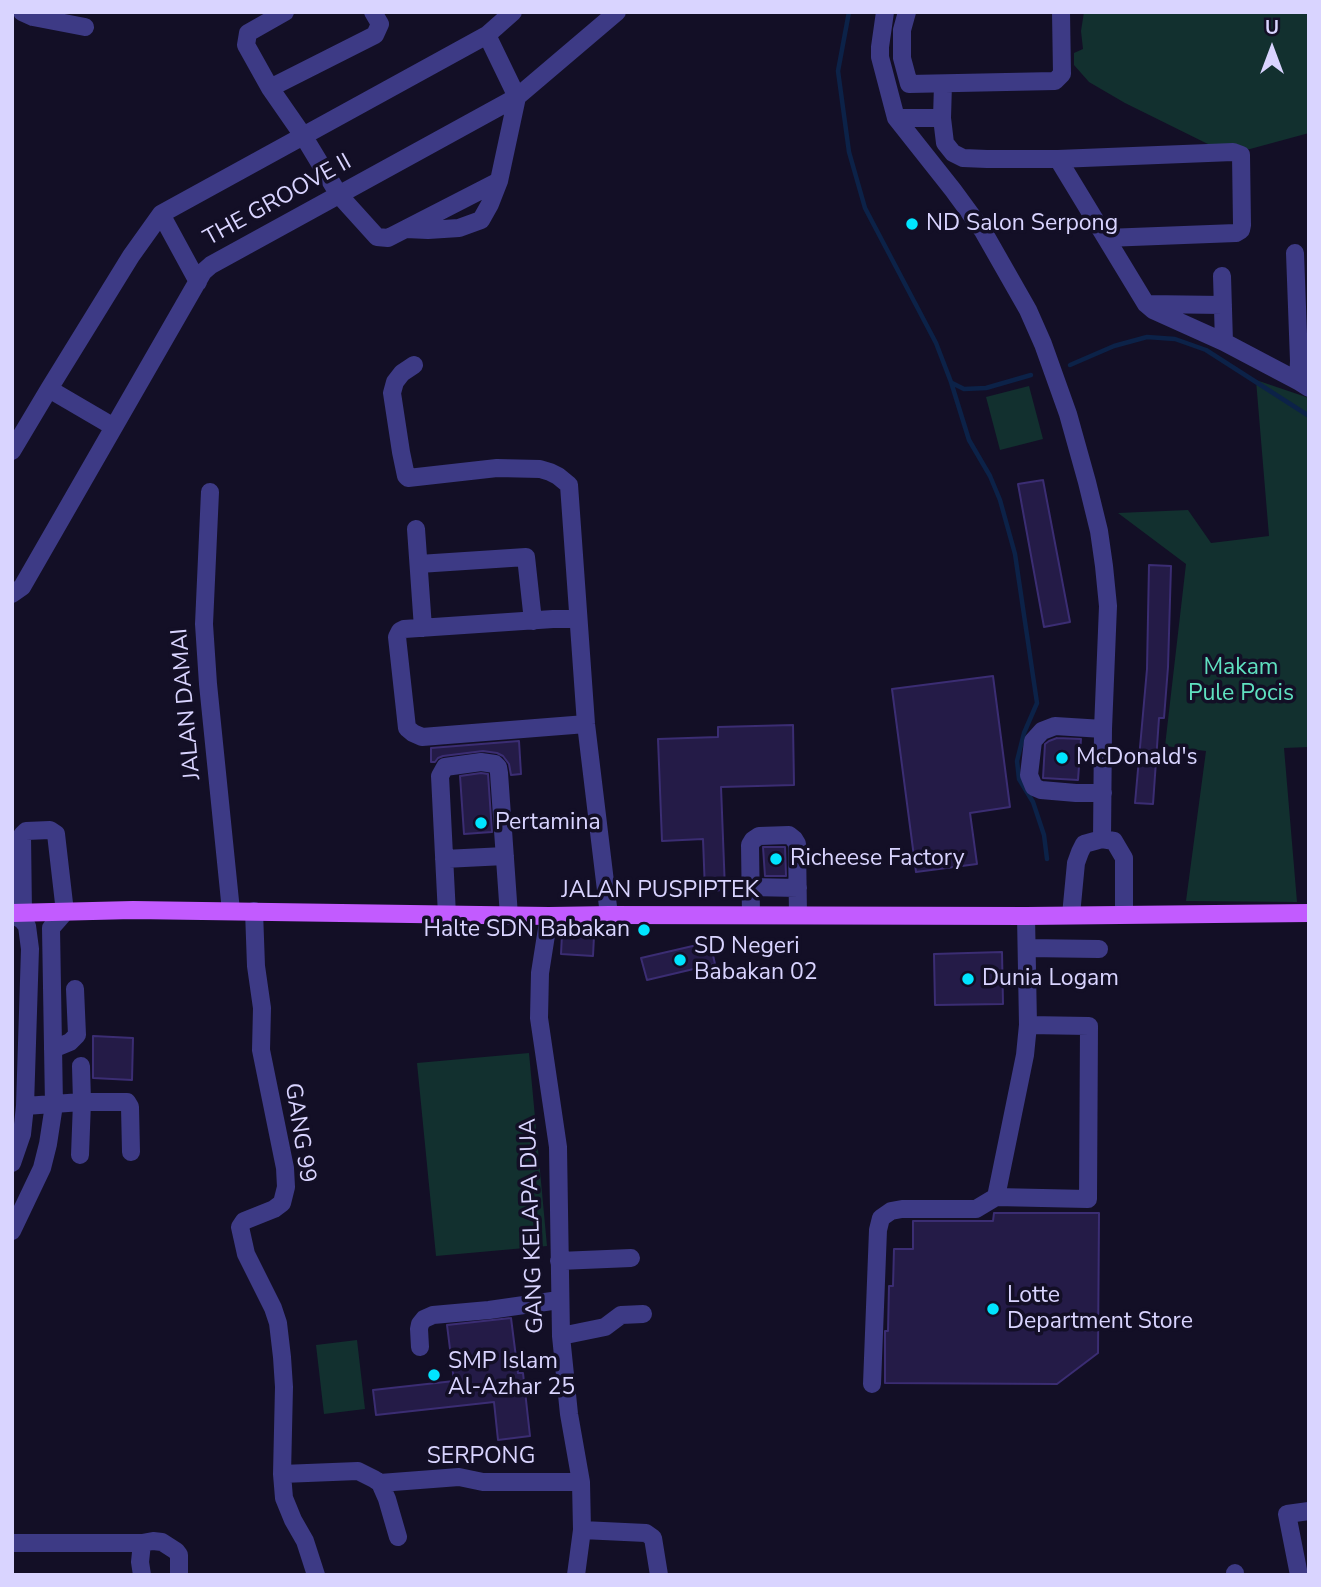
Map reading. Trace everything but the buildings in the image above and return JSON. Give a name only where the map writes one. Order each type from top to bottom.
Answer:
[{"type":"main road","name":"JALAN PUSPIPTEK","points":[[16,913],[133,910],[509,916],[1026,916],[1309,912]]},
{"type":"street","points":[[22,12],[33,17],[85,27]]},
{"type":"street","points":[[285,12],[248,33],[246,45],[270,88],[339,195],[377,237],[388,238],[499,181]]},
{"type":"street","points":[[270,88],[375,35],[380,24],[373,12]]},
{"type":"street","points":[[12,451],[131,256],[161,214],[487,35],[513,12]]},
{"type":"street","name":"THE GROOVE II","points":[[15,587],[114,427],[198,282],[211,265],[517,97],[617,12]]},
{"type":"street","points":[[885,12],[880,57],[896,118],[983,231],[1028,310],[1064,404],[1087,482],[1099,531],[1108,606],[1102,839]]},
{"type":"street","points":[[907,12],[902,30],[902,58],[909,84],[1055,81],[1062,74],[1061,12]]},
{"type":"street","points":[[406,229],[459,228],[481,220],[490,204],[499,181],[517,97],[487,35]]},
{"type":"street","points":[[943,83],[942,118],[946,143],[953,153],[962,158],[1058,159],[1233,152],[1241,155],[1241,230],[1236,233],[1106,239]]},
{"type":"street","points":[[896,118],[942,118]]},
{"type":"street","points":[[1058,159],[1146,304],[1153,310],[1224,342],[1303,385]]},
{"type":"street","points":[[161,214],[198,282]]},
{"type":"street","points":[[1295,253],[1299,361],[1303,385]]},
{"type":"street","points":[[1222,276],[1224,342]]},
{"type":"street","points":[[1146,304],[1223,305]]},
{"type":"street","points":[[414,365],[402,373],[395,382],[392,393],[406,476],[412,479],[497,468],[540,469],[566,482],[570,489],[586,724],[609,915]]},
{"type":"street","points":[[49,389],[114,427]]},
{"type":"street","name":"JALAN DAMAI","points":[[210,492],[204,624],[231,911]]},
{"type":"street","points":[[416,529],[423,628]]},
{"type":"street","points":[[419,564],[526,558],[533,621]]},
{"type":"street","points":[[578,619],[404,629],[397,636],[407,728],[410,732],[422,737],[586,724]]},
{"type":"street","points":[[1103,729],[1055,726],[1042,731],[1033,741],[1029,775],[1034,787],[1041,790],[1103,793]]},
{"type":"street","points":[[447,915],[440,776],[445,767],[481,762],[492,763],[498,767],[509,916]]},
{"type":"street","points":[[12,1163],[22,1134],[25,1106],[20,1024],[29,935],[27,926],[16,913],[22,835],[35,829],[50,830],[56,834],[65,912],[51,928],[54,1105],[41,1168],[12,1231]]},
{"type":"street","points":[[751,915],[749,850],[753,840],[759,836],[789,835],[797,844],[798,915]]},
{"type":"street","points":[[1072,915],[1076,863],[1080,852],[1084,844],[1102,839],[1114,841],[1124,858],[1124,914]]},
{"type":"street","points":[[444,859],[505,856]]},
{"type":"street","points":[[750,887],[798,888]]},
{"type":"street","name":"GANG 99","points":[[254,911],[256,965],[262,1008],[261,1051],[285,1168],[286,1187],[282,1203],[244,1221],[240,1227],[246,1254],[278,1323],[284,1387],[284,1498],[305,1541],[316,1575]]},
{"type":"street","name":"GANG KELAPA DUA","points":[[549,916],[540,973],[539,1018],[558,1147],[561,1336],[569,1414],[581,1482],[582,1530],[576,1575]]},
{"type":"street","points":[[996,1197],[1025,1055],[1028,1025],[1026,916]]},
{"type":"street","points":[[1027,948],[1099,949]]},
{"type":"street","points":[[53,1049],[70,1042],[77,1035],[75,989]]},
{"type":"street","points":[[872,1384],[878,1230],[881,1218],[891,1211],[902,1209],[976,1209],[996,1197],[1088,1199],[1088,1026],[1028,1025]]},
{"type":"street","points":[[80,1155],[81,1066]]},
{"type":"street","points":[[25,1106],[124,1101],[129,1104],[131,1152]]},
{"type":"street","points":[[559,1261],[631,1258]]},
{"type":"street","points":[[420,1347],[420,1324],[433,1315],[559,1300]]},
{"type":"street","points":[[561,1336],[605,1328],[621,1315],[643,1314]]},
{"type":"street","points":[[282,1474],[358,1471],[374,1479],[380,1483],[398,1537]]},
{"type":"street","name":"SERPONG","points":[[380,1483],[459,1477],[483,1482],[581,1482]]},
{"type":"street","points":[[1299,1575],[1287,1514],[1309,1511]]},
{"type":"street","points":[[582,1530],[646,1533],[653,1538],[659,1575]]},
{"type":"street","points":[[12,1543],[162,1542],[176,1550],[179,1555],[179,1575]]},
{"type":"street","points":[[142,1543],[142,1575]]},
{"type":"green space","points":[[1084,12],[1309,12],[1309,133],[1250,149],[1218,149],[1125,103],[1089,82],[1074,65],[1074,53],[1083,49],[1081,31]]},
{"type":"green space","name":"Makam Pule Pocis","points":[[1256,380],[1309,398],[1309,747],[1284,748],[1297,902],[1186,901],[1206,751],[1165,746],[1186,564],[1118,513],[1188,510],[1211,543],[1269,536]]},
{"type":"green space","points":[[1029,386],[1043,439],[1000,450],[986,397]]},
{"type":"green space","points":[[529,1053],[547,1246],[436,1256],[417,1063]]},
{"type":"green space","points":[[357,1340],[365,1409],[324,1414],[316,1345]]},
{"type":"waterway","points":[[849,12],[838,71],[849,152],[865,208],[936,343],[969,440],[990,476],[1000,500],[1015,554],[1037,703],[1024,733],[1017,761],[1019,779],[1033,802],[1044,835],[1047,859]]},
{"type":"waterway","points":[[1070,365],[1114,346],[1147,337],[1175,339],[1206,350],[1309,416]]},
{"type":"waterway","points":[[952,383],[964,389],[986,388],[1031,375]]},
{"type":"place","name":"ND Salon Serpong","points":[[912,224]]},
{"type":"place","name":"McDonald's","points":[[1062,758]]},
{"type":"place","name":"Pertamina","points":[[481,823]]},
{"type":"place","name":"Richeese Factory","points":[[776,859]]},
{"type":"place","name":"Halte SDN Babakan","points":[[644,930]]},
{"type":"place","name":"SD Negeri Babakan 02","points":[[680,960]]},
{"type":"place","name":"Dunia Logam","points":[[968,979]]},
{"type":"place","name":"Lotte Department Store","points":[[993,1309]]},
{"type":"place","name":"SMP Islam Al-Azhar 25","points":[[434,1375]]}]
